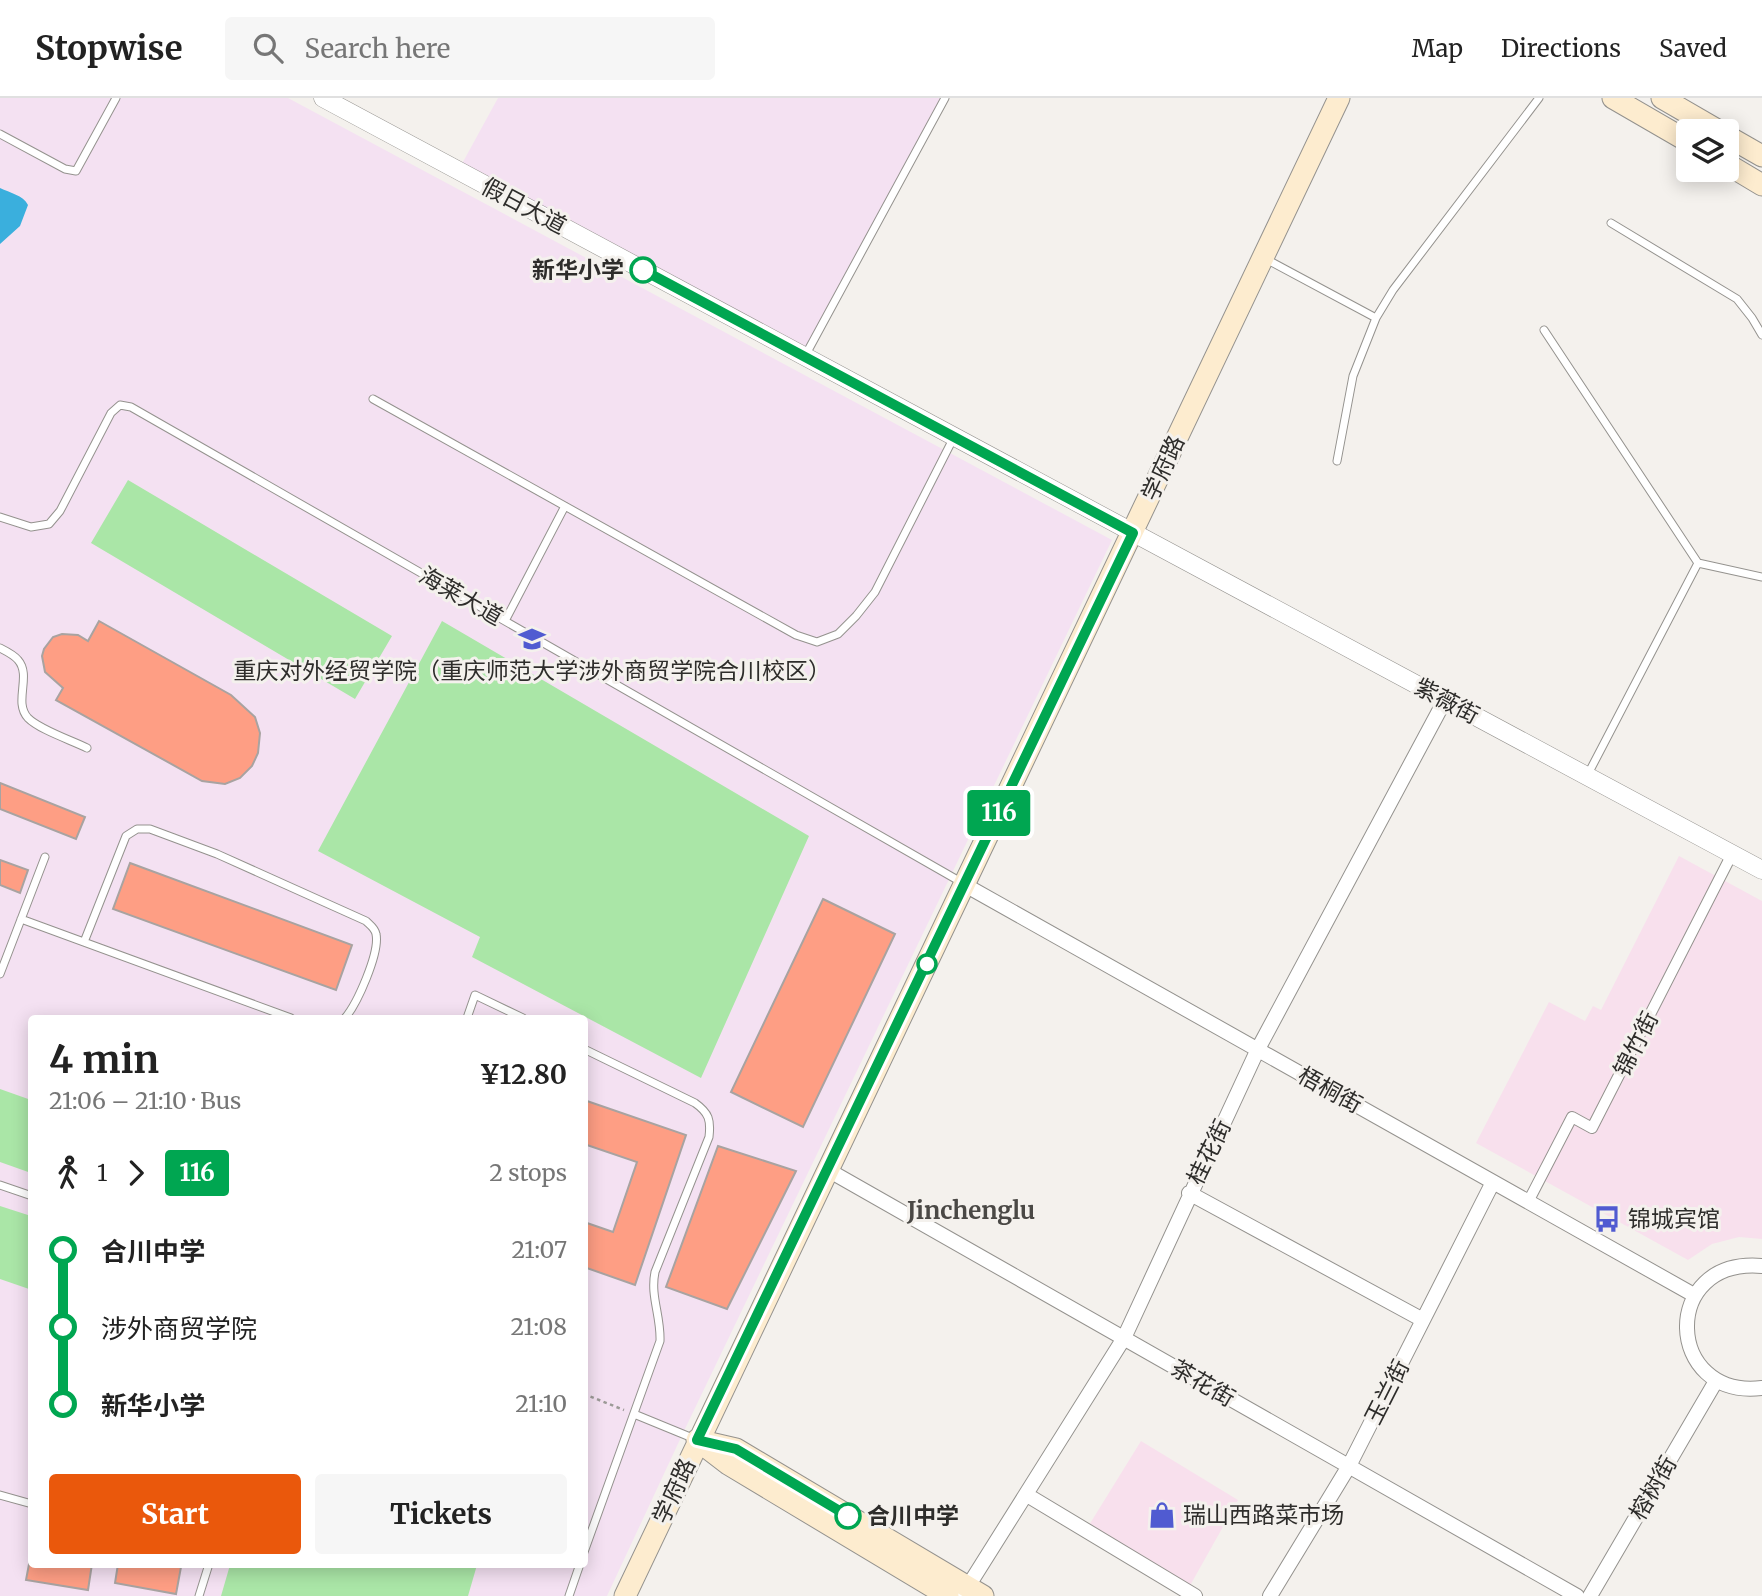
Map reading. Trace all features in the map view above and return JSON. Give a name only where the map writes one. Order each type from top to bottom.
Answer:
[{"type":"main road","name":"学府路","points":[[625,1596],[697,1440],[965,885],[1339,98]]},
{"type":"main road","points":[[1613,98],[1676,134]]},
{"type":"main road","points":[[1662,98],[1698,119]]},
{"type":"main road","points":[[1739,143],[1762,156]]},
{"type":"main road","points":[[1739,171],[1762,185]]},
{"type":"main road","points":[[697,1440],[736,1449],[971,1593]]},
{"type":"main road","points":[[697,1440],[728,1464],[948,1596]]},
{"type":"street","name":"假日大道","points":[[323,98],[1133,533]]},
{"type":"street","name":"紫薇街","points":[[1133,533],[1762,870]]},
{"type":"street","name":"桂花街","points":[[971,1593],[1027,1495],[1124,1338],[1258,1049],[1445,700]]},
{"type":"street","name":"锦竹街","points":[[1528,1202],[1572,1117],[1592,1128],[1732,854]]},
{"type":"street","name":"梧桐街","points":[[965,885],[1694,1295]]},
{"type":"street","name":"茶花街","points":[[828,1170],[1577,1596]]},
{"type":"street","name":"玉兰街","points":[[1270,1596],[1349,1466],[1493,1182]]},
{"type":"street","points":[[1189,1193],[1423,1320]]},
{"type":"street","points":[[1762,1266],[1742,1264],[1723,1269],[1706,1280],[1694,1295],[1687,1313],[1686,1333],[1691,1352],[1701,1368],[1716,1381],[1732,1387],[1762,1388]]},
{"type":"street","name":"榕树街","points":[[1590,1596],[1716,1381]]},
{"type":"street","points":[[1027,1495],[1195,1596]]},
{"type":"lane","points":[[0,134],[65,169],[76,171],[116,98]]},
{"type":"lane","points":[[805,357],[945,98]]},
{"type":"lane","points":[[1337,461],[1353,376],[1376,318],[1393,290],[1539,98]]},
{"type":"lane","points":[[1611,223],[1737,299],[1762,335]]},
{"type":"lane","points":[[1263,258],[1376,318]]},
{"type":"lane","points":[[1544,330],[1698,563],[1762,577]]},
{"type":"lane","points":[[373,399],[796,635],[817,642],[838,634],[875,592],[954,437]]},
{"type":"lane","name":"海莱大道","points":[[0,517],[32,527],[49,524],[60,510],[111,413],[120,405],[131,407],[965,885]]},
{"type":"lane","points":[[505,621],[565,506]]},
{"type":"lane","points":[[1587,776],[1698,563]]},
{"type":"lane","points":[[0,648],[17,659],[22,667],[22,703],[28,718],[87,748]]},
{"type":"lane","points":[[84,942],[126,836],[137,829],[150,829],[217,854],[366,921],[373,927],[377,935],[376,948],[355,1006],[348,1015]]},
{"type":"lane","points":[[0,974],[45,857]]},
{"type":"lane","points":[[21,919],[283,1015]]},
{"type":"lane","points":[[468,1015],[475,995],[517,1015]]},
{"type":"lane","points":[[588,1051],[695,1103],[707,1112],[710,1124],[709,1137],[655,1272],[653,1293],[660,1323],[660,1341],[588,1541]]},
{"type":"lane","points":[[0,1185],[28,1195]]},
{"type":"lane","points":[[634,1414],[697,1440]]},
{"type":"lane","points":[[0,1495],[28,1503]]},
{"type":"lane","points":[[199,1596],[208,1568]]},
{"type":"lane","points":[[569,1596],[579,1568]]},
{"type":"path","points":[[588,1396],[634,1414]]},
{"type":"shaded area","name":"重庆对外经贸学院（重庆师范大学涉外商贸学院合川校区）","points":[[0,98],[288,98],[1112,540],[607,1596],[0,1596]]},
{"type":"shaded area","name":"新华小学","points":[[498,98],[945,98],[805,357],[458,171]]},
{"type":"shaded area","points":[[1679,856],[1762,901],[1762,1239],[1739,1237],[1712,1244],[1688,1260],[1476,1143],[1549,1002],[1585,1021],[1593,1006],[1601,1010]]},
{"type":"shaded area","name":"瑞山西路菜市场","points":[[1141,1441],[1238,1500],[1187,1591],[1086,1530]]},
{"type":"green space","points":[[128,480],[392,636],[355,699],[91,543]]},
{"type":"green space","points":[[442,621],[809,836],[701,1078],[588,1018],[588,1015],[582,1015],[472,957],[480,937],[318,851]]},
{"type":"green space","points":[[0,1089],[28,1099],[28,1172],[0,1162]]},
{"type":"green space","points":[[0,1206],[28,1215],[28,1289],[0,1279]]},
{"type":"green space","points":[[229,1568],[476,1568],[468,1596],[221,1596]]},
{"type":"water","points":[[0,188],[20,197],[28,205],[20,226],[0,244]]},
{"type":"building","points":[[99,621],[231,695],[255,717],[260,733],[258,753],[252,766],[240,778],[225,784],[202,781],[56,700],[63,688],[45,672],[42,656],[44,649],[53,637],[62,634],[78,635],[88,641]]},
{"type":"building","points":[[0,783],[85,817],[76,839],[0,809]]},
{"type":"building","points":[[0,860],[28,870],[20,893],[0,885]]},
{"type":"building","points":[[130,863],[352,945],[336,990],[113,909]]},
{"type":"building","points":[[823,899],[895,934],[803,1127],[731,1092]]},
{"type":"building","points":[[588,1101],[686,1135],[635,1285],[588,1268],[588,1223],[613,1232],[637,1162],[588,1145]]},
{"type":"building","points":[[718,1146],[796,1171],[727,1309],[666,1287]]},
{"type":"building","points":[[28,1568],[91,1568],[88,1590],[26,1580]]},
{"type":"building","points":[[117,1568],[181,1568],[176,1594],[115,1583]]},
{"type":"bus line","name":"116","points":[[643,270],[1133,533],[697,1440],[736,1449],[848,1516]]},
{"type":"place","name":"新华小学","points":[[643,270]]},
{"type":"place","name":"重庆对外经贸学院（重庆师范大学涉外商贸学院合川校区）","points":[[532,639]]},
{"type":"place","name":"锦城宾馆","points":[[1607,1219]]},
{"type":"place","name":"瑞山西路菜市场","points":[[1162,1515]]},
{"type":"place","name":"合川中学","points":[[848,1516]]},
{"type":"district","name":"Jinchenglu","points":[[971,1211]]}]
